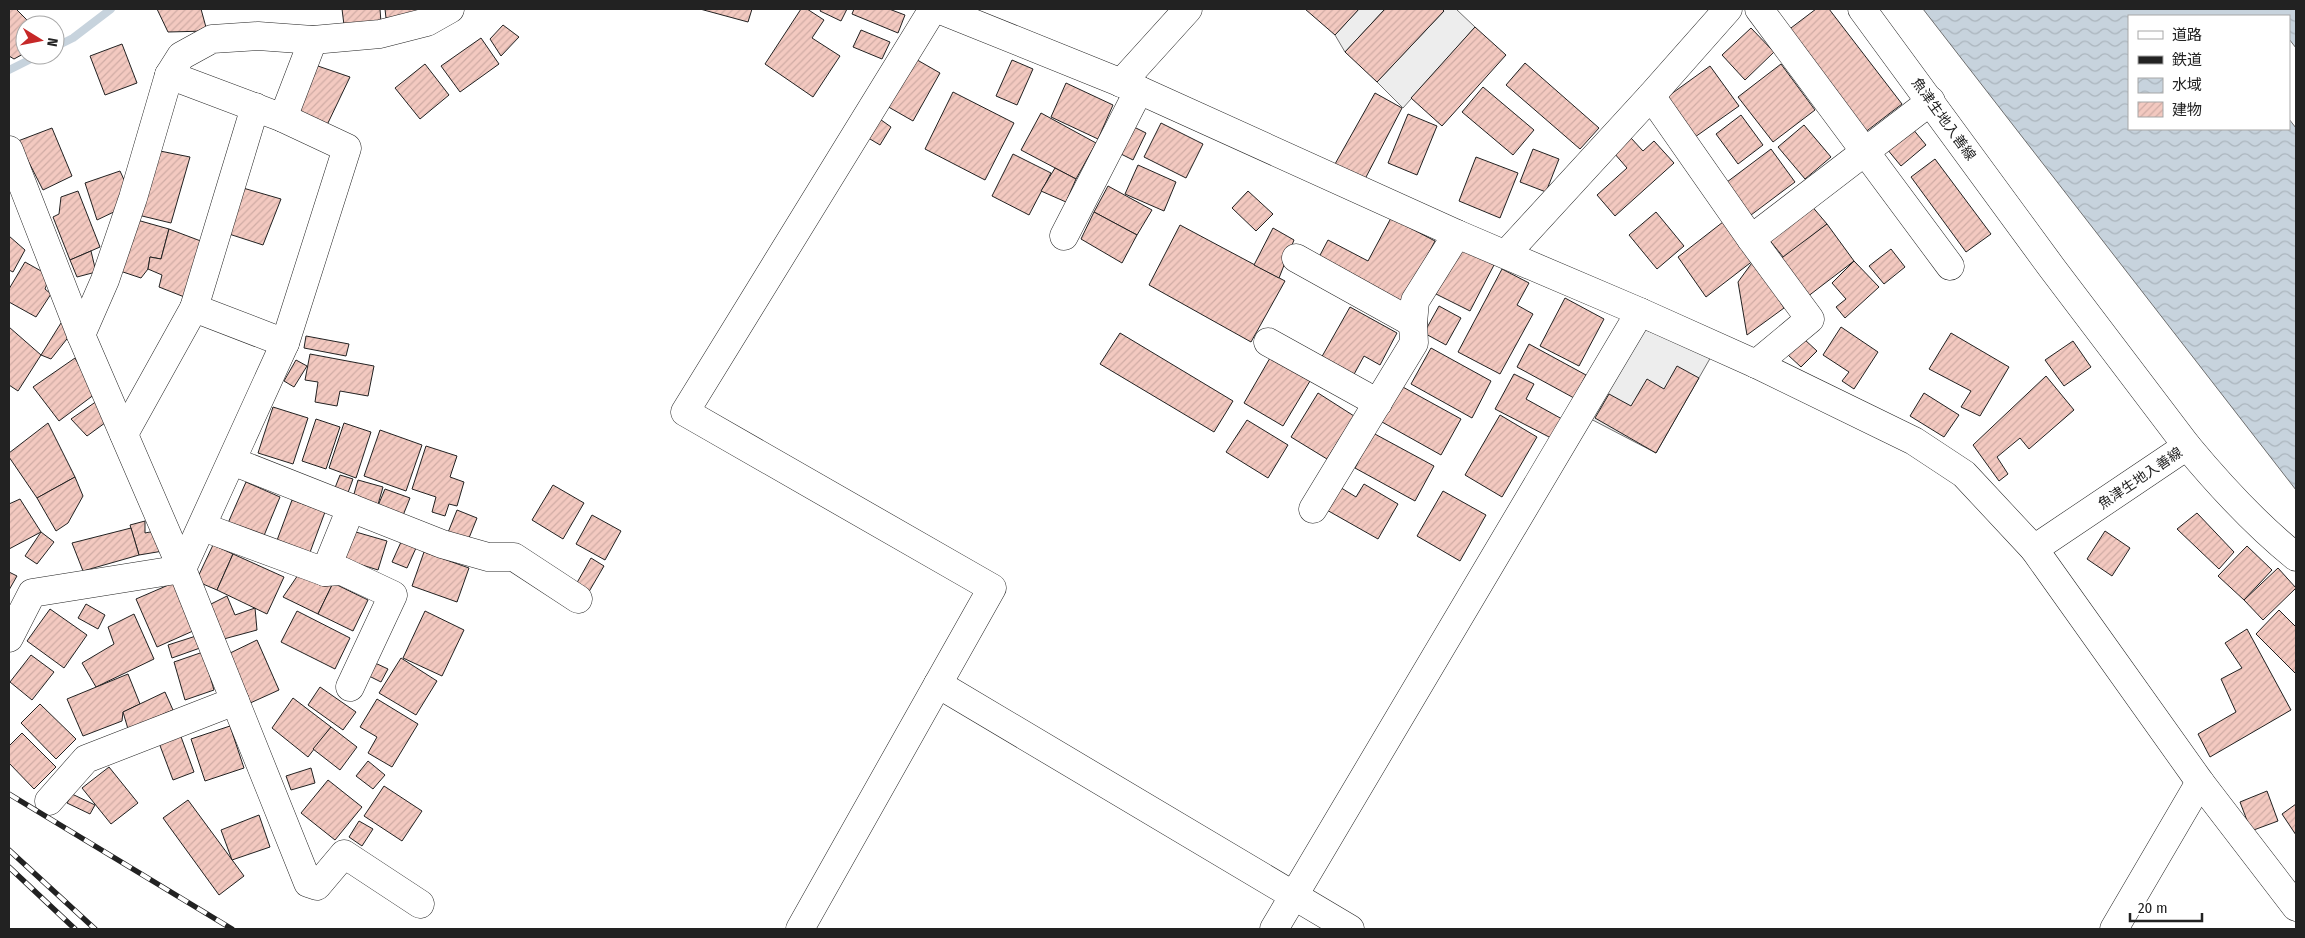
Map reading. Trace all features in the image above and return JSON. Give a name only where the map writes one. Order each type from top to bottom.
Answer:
[{"type":"street","points":[[82,335],[105,280],[133,198],[169,75],[181,56],[212,39],[258,36],[313,40],[380,34],[427,22],[450,9]]},
{"type":"street","points":[[800,929],[992,588],[685,412],[933,9]]},
{"type":"street","points":[[938,9],[1130,86],[1457,234],[1756,364],[1921,446],[1964,474],[2034,549],[2200,782],[2296,907]]},
{"type":"street","points":[[1064,236],[1130,86],[1188,9]]},
{"type":"street","points":[[1506,254],[1728,9]]},
{"type":"street","points":[[1759,9],[1950,266]]},
{"type":"street","name":"魚津生地入善線","points":[[1862,9],[2052,268],[2187,446],[2034,549]]},
{"type":"street","points":[[283,118],[313,40]]},
{"type":"street","points":[[169,75],[283,118],[347,148],[285,343],[203,527],[182,569]]},
{"type":"street","points":[[1651,96],[1750,239],[1810,318],[1756,364]]},
{"type":"street","points":[[1750,239],[1931,101]]},
{"type":"street","points":[[124,434],[194,308],[254,107]]},
{"type":"street","points":[[9,150],[82,335],[182,569],[308,883],[317,886],[344,854],[420,904]]},
{"type":"street","points":[[1313,509],[1414,343],[1415,301],[1457,234]]},
{"type":"street","points":[[1296,258],[1413,323]]},
{"type":"street","points":[[194,308],[285,343]]},
{"type":"street","points":[[1274,929],[1640,312]]},
{"type":"street","points":[[1268,342],[1378,403]]},
{"type":"street","points":[[2187,446],[2264,532],[2296,557]]},
{"type":"street","points":[[232,461],[442,544],[488,557],[514,558],[578,599]]},
{"type":"street","points":[[325,572],[351,508]]},
{"type":"street","points":[[203,527],[325,572],[342,571],[393,595],[350,687]]},
{"type":"street","points":[[9,638],[32,593],[182,569]]},
{"type":"street","points":[[938,684],[1350,929]]},
{"type":"street","points":[[49,801],[86,759],[235,701]]},
{"type":"street","points":[[2114,929],[2200,782]]},
{"type":"shaded area","points":[[1359,9],[1385,9],[1345,52],[1335,35]]},
{"type":"shaded area","points":[[1442,9],[1456,9],[1475,27],[1403,108],[1377,82],[1444,11]]},
{"type":"shaded area","points":[[1643,329],[1712,355],[1656,453],[1587,417]]},
{"type":"water","points":[[1923,9],[2296,9],[2296,490]]},
{"type":"pier","points":[[2290,40],[2296,48],[2296,128],[2290,120]]},
{"type":"building","points":[[9,9],[16,9],[22,15],[15,15],[15,58],[9,56]]},
{"type":"building","points":[[157,9],[201,9],[207,31],[168,32]]},
{"type":"building","points":[[342,9],[380,9],[381,23],[344,25]]},
{"type":"building","points":[[385,9],[418,9],[419,14],[386,18]]},
{"type":"building","points":[[700,9],[752,9],[748,22]]},
{"type":"building","points":[[801,9],[807,9],[824,20],[812,38],[840,56],[813,97],[765,64]]},
{"type":"building","points":[[821,9],[847,9],[841,21],[820,11]]},
{"type":"building","points":[[854,9],[889,9],[905,15],[898,33],[852,14]]},
{"type":"building","points":[[1305,9],[1359,9],[1335,35]]},
{"type":"building","points":[[1385,9],[1442,9],[1444,11],[1377,82],[1345,52]]},
{"type":"building","points":[[1816,9],[1829,9],[1902,104],[1864,133],[1787,31]]},
{"type":"building","points":[[503,25],[519,37],[501,56],[490,39]]},
{"type":"building","points":[[1475,27],[1506,55],[1442,126],[1411,98]]},
{"type":"building","points":[[1751,28],[1774,52],[1745,80],[1722,55]]},
{"type":"building","points":[[861,30],[890,42],[882,59],[853,47]]},
{"type":"building","points":[[481,38],[499,64],[460,92],[441,66]]},
{"type":"building","points":[[122,44],[137,83],[105,95],[90,56]]},
{"type":"building","points":[[912,57],[940,73],[913,121],[885,105]]},
{"type":"building","points":[[1012,60],[1033,69],[1017,105],[996,96]]},
{"type":"building","points":[[1525,63],[1599,128],[1580,149],[1506,85]]},
{"type":"building","points":[[425,64],[449,95],[420,119],[395,88]]},
{"type":"building","points":[[1781,64],[1815,110],[1773,142],[1738,97]]},
{"type":"building","points":[[315,65],[350,77],[327,125],[297,114]]},
{"type":"building","points":[[1710,66],[1739,106],[1695,137],[1667,97]]},
{"type":"building","points":[[1066,83],[1113,105],[1098,139],[1051,117]]},
{"type":"building","points":[[1483,87],[1534,130],[1513,155],[1462,112]]},
{"type":"building","points":[[953,92],[1014,123],[985,180],[925,149]]},
{"type":"building","points":[[1375,93],[1402,108],[1365,179],[1335,164]]},
{"type":"building","points":[[1041,113],[1096,143],[1076,179],[1021,150]]},
{"type":"building","points":[[1408,114],[1437,126],[1417,175],[1388,163]]},
{"type":"building","points":[[1741,115],[1763,145],[1738,164],[1716,134]]},
{"type":"building","points":[[877,117],[891,127],[880,145],[865,136]]},
{"type":"building","points":[[1161,123],[1203,144],[1186,178],[1144,157]]},
{"type":"building","points":[[1130,125],[1146,133],[1133,160],[1117,152]]},
{"type":"building","points":[[1804,125],[1831,157],[1805,179],[1778,147]]},
{"type":"building","points":[[52,128],[72,176],[43,190],[18,141]]},
{"type":"building","points":[[1912,128],[1926,145],[1901,166],[1887,149]]},
{"type":"building","points":[[1631,138],[1643,151],[1654,141],[1674,163],[1615,216],[1597,195],[1627,168],[1614,153]]},
{"type":"building","points":[[1533,149],[1559,159],[1546,192],[1520,182]]},
{"type":"building","points":[[1771,149],[1795,182],[1747,218],[1723,185]]},
{"type":"building","points":[[155,150],[190,157],[171,223],[138,215]]},
{"type":"building","points":[[1013,154],[1051,173],[1029,215],[992,196]]},
{"type":"building","points":[[1476,157],[1518,173],[1500,218],[1459,201]]},
{"type":"building","points":[[1935,159],[1991,234],[1966,252],[1911,177]]},
{"type":"building","points":[[1138,165],[1176,182],[1164,211],[1125,194]]},
{"type":"building","points":[[1055,168],[1076,179],[1066,202],[1041,191]]},
{"type":"building","points":[[120,171],[126,184],[118,210],[97,220],[85,183]]},
{"type":"building","points":[[1108,186],[1152,210],[1137,235],[1094,212]]},
{"type":"building","points":[[243,188],[281,199],[263,245],[229,234]]},
{"type":"building","points":[[78,191],[100,247],[70,260],[53,217],[59,214],[61,197]]},
{"type":"building","points":[[1248,191],[1273,214],[1256,231],[1232,208]]},
{"type":"building","points":[[1810,204],[1827,224],[1784,258],[1767,237]]},
{"type":"building","points":[[1094,212],[1137,235],[1122,263],[1081,239]]},
{"type":"building","points":[[1656,212],[1684,246],[1657,269],[1629,235]]},
{"type":"building","points":[[1391,218],[1435,241],[1403,302],[1319,257],[1328,240],[1368,261]]},
{"type":"building","points":[[137,220],[169,229],[161,259],[150,257],[148,269],[141,278],[114,269]]},
{"type":"building","points":[[1723,222],[1754,260],[1706,297],[1678,257]]},
{"type":"building","points":[[1827,224],[1854,261],[1807,297],[1779,260]]},
{"type":"building","points":[[1180,225],[1285,281],[1251,342],[1149,285]]},
{"type":"building","points":[[1273,228],[1294,240],[1279,278],[1254,265]]},
{"type":"building","points":[[169,229],[206,243],[187,298],[159,287],[162,275],[148,269],[150,257],[161,259]]},
{"type":"building","points":[[9,236],[25,250],[13,272],[9,270]]},
{"type":"building","points":[[1460,247],[1494,265],[1470,311],[1436,294]]},
{"type":"building","points":[[1891,249],[1905,267],[1884,284],[1869,266]]},
{"type":"building","points":[[91,251],[96,272],[77,277],[70,260]]},
{"type":"building","points":[[1754,260],[1784,308],[1747,335],[1738,282]]},
{"type":"building","points":[[1854,261],[1879,287],[1845,318],[1836,307],[1846,299],[1832,283]]},
{"type":"building","points":[[25,262],[50,276],[45,289],[51,294],[36,317],[9,302],[9,289]]},
{"type":"building","points":[[1502,269],[1529,283],[1517,305],[1533,314],[1500,374],[1458,352]]},
{"type":"building","points":[[1565,298],[1604,319],[1579,366],[1540,346]]},
{"type":"building","points":[[1439,306],[1461,318],[1446,345],[1424,333]]},
{"type":"building","points":[[1350,307],[1397,333],[1380,365],[1364,356],[1352,378],[1320,360]]},
{"type":"building","points":[[61,323],[74,330],[51,359],[41,355]]},
{"type":"building","points":[[9,327],[41,355],[18,391],[9,385]]},
{"type":"building","points":[[1841,327],[1878,352],[1854,389],[1842,381],[1849,372],[1823,355]]},
{"type":"building","points":[[1120,333],[1233,401],[1214,432],[1100,364]]},
{"type":"building","points":[[1951,333],[2009,367],[1980,416],[1961,407],[1971,391],[1929,369]]},
{"type":"building","points":[[306,336],[349,344],[346,356],[304,348]]},
{"type":"building","points":[[1804,339],[1817,351],[1801,367],[1788,355]]},
{"type":"building","points":[[2073,341],[2091,367],[2064,386],[2045,360]]},
{"type":"building","points":[[1529,344],[1586,375],[1574,398],[1517,367]]},
{"type":"building","points":[[1431,348],[1491,381],[1472,418],[1411,384]]},
{"type":"building","points":[[310,354],[374,366],[368,396],[340,391],[337,406],[315,402],[318,382],[305,380]]},
{"type":"building","points":[[75,358],[95,394],[59,421],[33,387]]},
{"type":"building","points":[[1270,358],[1310,381],[1283,426],[1244,403]]},
{"type":"building","points":[[296,360],[307,366],[294,387],[284,381]]},
{"type":"building","points":[[1677,366],[1699,378],[1656,453],[1595,418],[1609,394],[1631,406],[1647,379],[1664,389]]},
{"type":"building","points":[[1514,374],[1534,384],[1526,399],[1562,419],[1551,438],[1495,409]]},
{"type":"building","points":[[2046,376],[2074,410],[2029,449],[2020,438],[1997,457],[2008,474],[1999,481],[1973,445]]},
{"type":"building","points":[[1401,386],[1461,419],[1441,455],[1382,422]]},
{"type":"building","points":[[1318,393],[1354,416],[1327,459],[1291,437]]},
{"type":"building","points":[[1924,393],[1959,415],[1944,437],[1910,416]]},
{"type":"building","points":[[97,401],[109,420],[87,436],[71,419]]},
{"type":"building","points":[[273,407],[308,418],[293,464],[258,453]]},
{"type":"building","points":[[1500,415],[1537,437],[1502,497],[1465,475]]},
{"type":"building","points":[[316,419],[340,427],[326,469],[302,461]]},
{"type":"building","points":[[1247,420],[1288,445],[1268,478],[1226,452]]},
{"type":"building","points":[[48,423],[75,477],[37,498],[9,457],[9,453]]},
{"type":"building","points":[[344,423],[371,432],[356,478],[329,468]]},
{"type":"building","points":[[380,430],[422,445],[406,491],[364,476]]},
{"type":"building","points":[[1373,433],[1434,466],[1415,501],[1355,468]]},
{"type":"building","points":[[426,446],[457,456],[450,477],[464,482],[457,506],[449,504],[445,516],[432,512],[436,497],[412,489]]},
{"type":"building","points":[[340,475],[353,479],[346,498],[333,493]]},
{"type":"building","points":[[75,477],[83,496],[68,523],[56,531],[37,498]]},
{"type":"building","points":[[358,480],[383,487],[377,508],[352,501]]},
{"type":"building","points":[[246,482],[280,497],[263,538],[228,523]]},
{"type":"building","points":[[1364,484],[1398,504],[1378,539],[1325,509],[1338,486],[1356,497]]},
{"type":"building","points":[[553,485],[584,503],[563,539],[532,520]]},
{"type":"building","points":[[385,489],[410,498],[402,518],[377,508]]},
{"type":"building","points":[[1443,491],[1486,515],[1460,561],[1417,536]]},
{"type":"building","points":[[20,499],[41,532],[9,549],[9,504]]},
{"type":"building","points":[[292,500],[325,512],[309,555],[276,543]]},
{"type":"building","points":[[457,510],[477,518],[467,543],[447,535]]},
{"type":"building","points":[[2197,513],[2234,552],[2219,569],[2177,529]]},
{"type":"building","points":[[592,515],[621,531],[605,560],[576,544]]},
{"type":"building","points":[[145,521],[145,533],[155,531],[163,551],[139,555],[130,525]]},
{"type":"building","points":[[131,528],[139,555],[83,571],[72,543]]},
{"type":"building","points":[[349,530],[387,541],[378,570],[340,558]]},
{"type":"building","points":[[2105,531],[2130,548],[2112,576],[2087,559]]},
{"type":"building","points":[[41,532],[54,542],[37,564],[25,556]]},
{"type":"building","points":[[401,542],[416,548],[407,568],[392,562]]},
{"type":"building","points":[[213,545],[233,554],[217,590],[196,581]]},
{"type":"building","points":[[2247,546],[2272,570],[2244,600],[2218,576]]},
{"type":"building","points":[[424,552],[469,568],[457,602],[412,586]]},
{"type":"building","points":[[233,554],[284,577],[267,614],[217,590]]},
{"type":"building","points":[[591,558],[604,566],[587,595],[574,588]]},
{"type":"building","points":[[2278,568],[2296,588],[2263,620],[2244,600]]},
{"type":"building","points":[[9,572],[17,576],[9,590]]},
{"type":"building","points":[[298,575],[333,583],[318,614],[283,597]]},
{"type":"building","points":[[173,583],[193,631],[157,647],[136,599]]},
{"type":"building","points":[[333,583],[368,600],[353,631],[318,614]]},
{"type":"building","points":[[227,596],[235,615],[255,608],[257,630],[220,640],[209,605]]},
{"type":"building","points":[[86,604],[105,615],[98,629],[78,618]]},
{"type":"building","points":[[50,609],[87,635],[64,668],[27,641]]},
{"type":"building","points":[[2279,610],[2296,627],[2296,674],[2256,634]]},
{"type":"building","points":[[297,611],[350,638],[335,669],[281,642]]},
{"type":"building","points":[[425,611],[464,630],[442,676],[403,658]]},
{"type":"building","points":[[134,614],[154,659],[96,687],[82,663],[114,644],[108,627]]},
{"type":"building","points":[[2247,629],[2291,710],[2210,757],[2198,734],[2236,712],[2221,679],[2242,668],[2225,643]]},
{"type":"building","points":[[196,636],[200,648],[172,658],[168,645]]},
{"type":"building","points":[[257,640],[279,690],[248,704],[226,655]]},
{"type":"building","points":[[203,652],[214,690],[185,700],[174,662]]},
{"type":"building","points":[[31,655],[54,672],[32,700],[10,682]]},
{"type":"building","points":[[401,658],[437,681],[416,715],[379,693]]},
{"type":"building","points":[[373,662],[388,669],[381,682],[367,675]]},
{"type":"building","points":[[128,674],[140,704],[123,712],[122,721],[83,736],[67,699]]},
{"type":"building","points":[[320,687],[356,712],[343,730],[308,705]]},
{"type":"building","points":[[165,692],[173,710],[128,729],[123,712]]},
{"type":"building","points":[[293,698],[331,727],[308,757],[272,728]]},
{"type":"building","points":[[377,699],[418,724],[392,767],[368,753],[377,737],[360,727]]},
{"type":"building","points":[[40,704],[76,739],[56,759],[21,723]]},
{"type":"building","points":[[230,726],[244,768],[205,781],[191,739]]},
{"type":"building","points":[[331,727],[357,747],[340,770],[313,749]]},
{"type":"building","points":[[22,733],[56,767],[34,789],[9,763],[9,746]]},
{"type":"building","points":[[180,734],[194,772],[173,780],[159,743]]},
{"type":"building","points":[[368,761],[385,775],[373,789],[356,776]]},
{"type":"building","points":[[109,767],[138,803],[111,824],[82,788]]},
{"type":"building","points":[[311,768],[315,783],[291,790],[286,776]]},
{"type":"building","points":[[328,780],[362,807],[335,840],[301,813]]},
{"type":"building","points":[[384,786],[422,811],[402,841],[364,816]]},
{"type":"building","points":[[2267,791],[2278,821],[2251,831],[2240,802]]},
{"type":"building","points":[[72,794],[95,805],[90,814],[67,803]]},
{"type":"building","points":[[188,800],[244,876],[219,895],[163,818]]},
{"type":"building","points":[[2296,804],[2296,835],[2282,814]]},
{"type":"building","points":[[259,815],[270,847],[232,860],[221,830]]},
{"type":"building","points":[[359,821],[373,829],[362,846],[349,837]]},
{"type":"waterway","points":[[65,42],[111,9]]},
{"type":"waterway","points":[[9,70],[19,65]]},
{"type":"railway","points":[[9,794],[232,929]]},
{"type":"railway","points":[[9,850],[95,929]]},
{"type":"railway","points":[[9,867],[75,929]]}]
